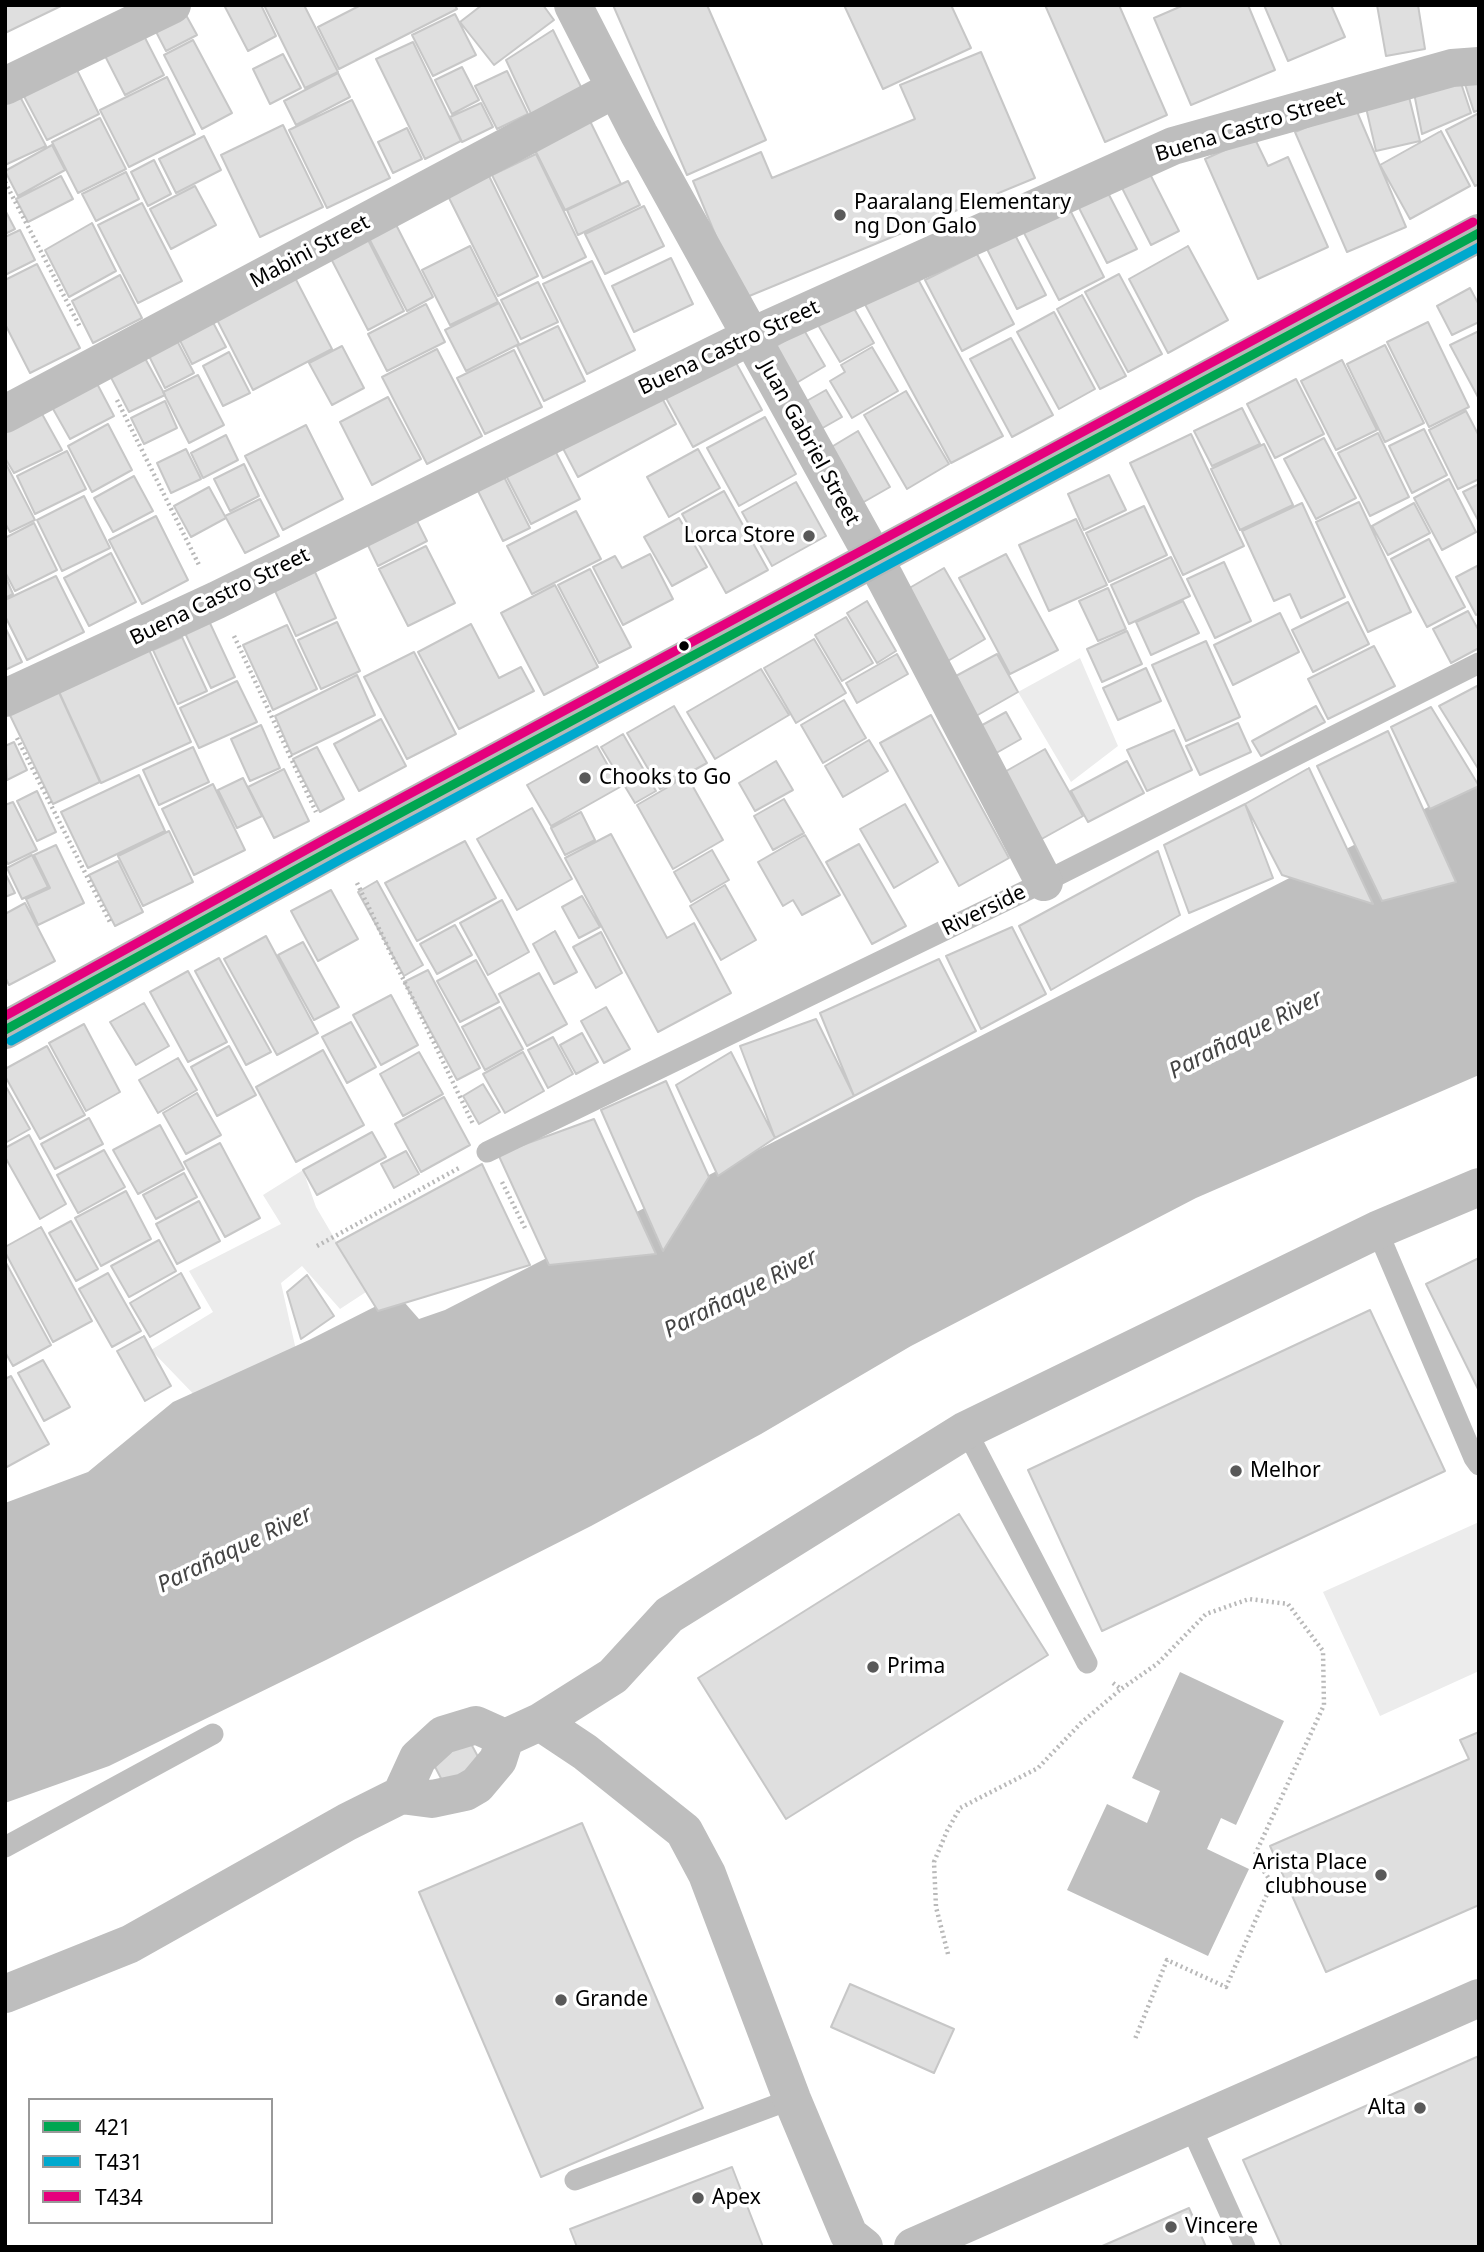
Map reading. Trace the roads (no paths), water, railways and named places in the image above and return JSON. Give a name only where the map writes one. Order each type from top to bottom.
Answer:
[{"type":"main road","points":[[5,1030],[339,846],[1479,233]]},
{"type":"street","points":[[5,86],[172,5]]},
{"type":"street","name":"Juan Gabriel Street","points":[[573,5],[615,89],[873,561],[1044,882]]},
{"type":"street","name":"Buena Castro Street","points":[[8,712],[217,600],[750,337],[1172,146],[1452,68],[1479,66]]},
{"type":"street","name":"Mabini Street","points":[[5,414],[615,89]]},
{"type":"street","points":[[5,1994],[130,1944],[347,1822],[401,1795],[432,1799],[465,1792],[477,1785],[498,1760],[505,1738],[540,1722],[613,1676],[668,1615],[966,1430],[1377,1230],[1479,1187]]},
{"type":"street","points":[[540,1722],[585,1752],[684,1831],[707,1874],[792,2099],[849,2235],[864,2247]]},
{"type":"street","points":[[401,1795],[418,1758],[443,1735],[476,1725],[505,1738]]},
{"type":"street","points":[[913,2247],[1479,1998]]},
{"type":"lane","name":"Riverside","points":[[487,1152],[1044,882],[1479,663]]},
{"type":"lane","points":[[1377,1230],[1479,1465]]},
{"type":"lane","points":[[966,1430],[1087,1663]]},
{"type":"lane","points":[[5,1847],[213,1734]]},
{"type":"lane","points":[[575,2180],[792,2099]]},
{"type":"lane","points":[[1190,2125],[1245,2247]]},
{"type":"water","name":"Parañaque River","points":[[1479,781],[1479,1075],[1196,1198],[911,1346],[761,1434],[591,1526],[109,1766],[5,1803],[5,1503],[88,1472],[173,1402],[309,1340],[398,1295],[419,1319],[445,1310]]},
{"type":"water","points":[[1180,1672],[1284,1721],[1236,1825],[1221,1818],[1207,1849],[1249,1869],[1208,1956],[1067,1890],[1107,1804],[1147,1823],[1160,1791],[1132,1778]]},
{"type":"place","name":"Paaralang Elementary ng Don Galo","points":[[840,215]]},
{"type":"place","name":"Lorca Store","points":[[809,536]]},
{"type":"place","name":"Chooks to Go","points":[[585,778]]},
{"type":"place","name":"Melhor","points":[[1236,1471]]},
{"type":"place","name":"Prima","points":[[873,1667]]},
{"type":"place","name":"Arista Place clubhouse","points":[[1381,1875]]},
{"type":"place","name":"Grande","points":[[561,2000]]},
{"type":"place","name":"Alta","points":[[1420,2108]]},
{"type":"place","name":"Apex","points":[[698,2198]]},
{"type":"place","name":"Vincere","points":[[1171,2227]]}]
